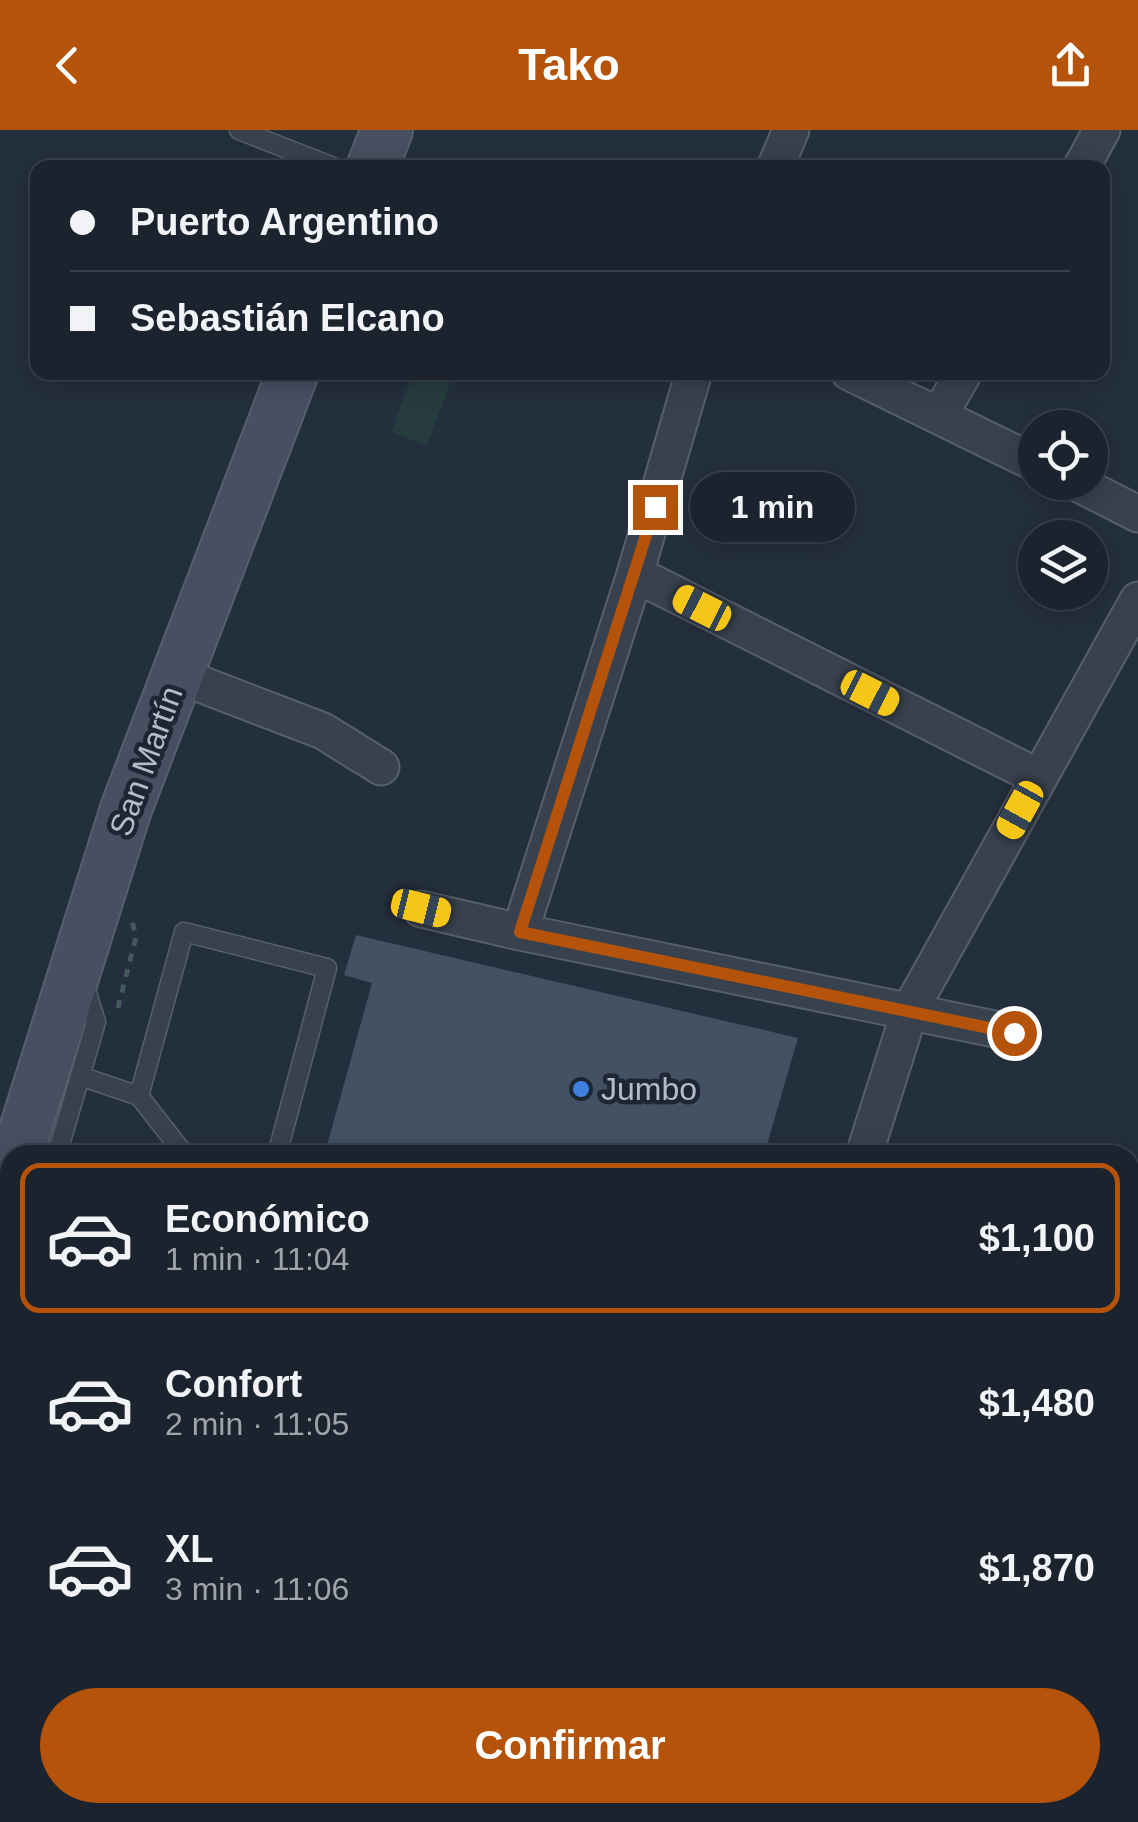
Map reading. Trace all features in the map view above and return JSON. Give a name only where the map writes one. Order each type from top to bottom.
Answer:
[{"type":"main road","points":[[375,160],[387,130]]},
{"type":"main road","name":"San Martín","points":[[19,1145],[126,809],[290,380]]},
{"type":"street","points":[[779,160],[792,130]]},
{"type":"street","points":[[1085,160],[1102,130]]},
{"type":"street","points":[[520,932],[635,574],[692,380]]},
{"type":"street","points":[[865,380],[1018,455]]},
{"type":"street","points":[[939,416],[959,380]]},
{"type":"street","points":[[1108,499],[1138,514]]},
{"type":"street","points":[[635,574],[1038,777]]},
{"type":"street","points":[[867,1145],[910,1010],[1138,600]]},
{"type":"street","points":[[177,674],[323,731],[380,767]]},
{"type":"street","points":[[421,908],[520,932],[1014,1033]]},
{"type":"lane","points":[[239,130],[316,160]]},
{"type":"lane","points":[[139,1096],[184,932],[328,968],[280,1145]]},
{"type":"lane","points":[[60,1145],[96,1022],[77,960]]},
{"type":"lane","points":[[80,1076],[139,1096],[177,1145]]},
{"type":"green space","points":[[410,380],[451,380],[427,446],[391,432]]},
{"type":"building","name":"Jumbo","points":[[356,935],[798,1038],[767,1145],[327,1145],[372,983],[344,975]]},
{"type":"place","name":"Jumbo","points":[[581,1089]]},
{"type":"route","points":[[655,507],[520,932],[1014,1033]]}]
